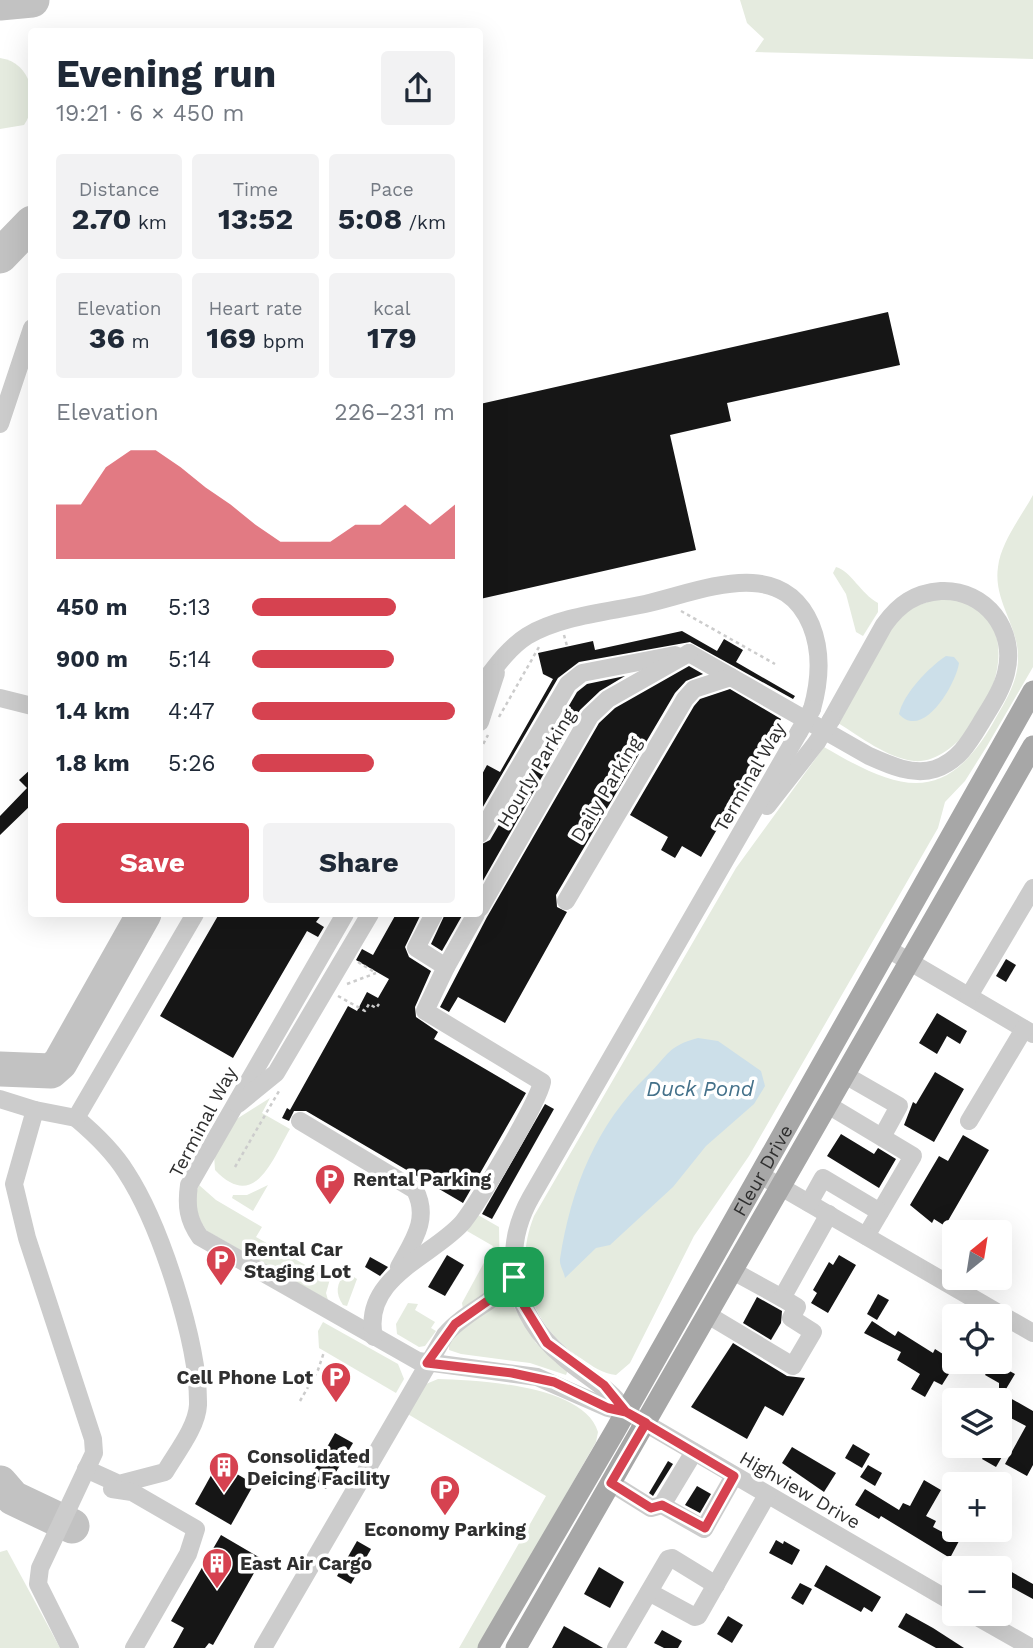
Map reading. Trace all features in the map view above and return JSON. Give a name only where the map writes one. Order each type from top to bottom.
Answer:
[{"type":"main road","name":"Fleur Drive","points":[[503,1645],[626,1412],[1033,691]]},
{"type":"main road","name":"Fleur Drive","points":[[503,1645],[611,1483],[1033,746]]},
{"type":"street","points":[[0,424],[28,340]]},
{"type":"street","name":"Terminal Way","points":[[483,683],[525,637],[559,624],[747,581],[779,586],[802,605],[814,633],[819,671],[812,709],[523,1212],[513,1240],[514,1277],[523,1304],[547,1343],[604,1385],[626,1412]]},
{"type":"street","points":[[483,829],[568,684],[582,673],[689,653],[731,677],[880,761],[916,771],[934,769],[950,762],[964,749],[1002,685],[1008,649],[998,617],[974,598],[959,593],[934,592],[911,598],[893,613],[884,625],[831,720],[817,742],[734,847]]},
{"type":"street","name":"Hourly Parking","points":[[483,902],[590,716],[608,699],[689,653]]},
{"type":"street","points":[[483,713],[499,663]]},
{"type":"street","name":"Daily Parking","points":[[566,901],[685,699],[694,689],[731,677]]},
{"type":"street","points":[[0,698],[28,705]]},
{"type":"street","points":[[483,886],[499,858],[510,853]]},
{"type":"street","points":[[970,996],[1033,888]]},
{"type":"street","points":[[75,1118],[193,917]]},
{"type":"street","name":"Terminal Way","points":[[343,917],[189,1185],[187,1200],[191,1224],[201,1237],[214,1247],[374,1337],[427,1363],[537,1377],[574,1390],[608,1408],[626,1412]]},
{"type":"street","points":[[233,1106],[263,1086],[276,1073],[368,917]]},
{"type":"street","points":[[432,917],[415,948],[446,967]]},
{"type":"street","points":[[446,967],[445,952],[465,917]]},
{"type":"street","points":[[395,1273],[464,1220],[542,1082],[425,1011],[436,984],[474,917]]},
{"type":"street","points":[[888,949],[1028,1031],[969,1121]]},
{"type":"street","points":[[845,1075],[899,1106],[881,1137]]},
{"type":"street","points":[[0,1099],[75,1118],[96,1135],[127,1173],[160,1242],[189,1340],[198,1405],[195,1418],[165,1472],[119,1484],[85,1473]]},
{"type":"street","points":[[828,1104],[913,1156],[866,1236]]},
{"type":"street","points":[[36,1110],[14,1184],[27,1238],[93,1439],[93,1453],[40,1568],[38,1584],[51,1615],[70,1648]]},
{"type":"street","points":[[300,1121],[415,1190],[422,1207],[422,1220],[377,1305],[372,1327],[374,1337]]},
{"type":"street","points":[[759,1175],[1033,1333]]},
{"type":"street","points":[[809,1203],[823,1178],[880,1212]]},
{"type":"street","points":[[782,1298],[829,1214]]},
{"type":"street","points":[[708,1315],[793,1366],[813,1332],[791,1318],[797,1307],[733,1271]]},
{"type":"street","points":[[263,1648],[427,1363],[455,1324],[506,1288],[514,1277]]},
{"type":"street","name":"Highview Drive","points":[[626,1412],[942,1596]]},
{"type":"street","points":[[611,1483],[651,1508],[662,1505],[694,1452]]},
{"type":"street","points":[[85,1473],[119,1492],[132,1492],[196,1529],[188,1554],[134,1648]]},
{"type":"street","points":[[662,1505],[704,1529],[734,1476]]},
{"type":"street","points":[[649,1592],[697,1617],[766,1495]]},
{"type":"street","points":[[616,1648],[670,1558],[716,1585]]},
{"type":"street","points":[[993,1626],[1032,1648]]},
{"type":"path","points":[[689,607],[678,609],[775,664]]},
{"type":"path","points":[[557,637],[564,635],[567,646]]},
{"type":"path","points":[[483,745],[544,641]]},
{"type":"path","points":[[338,987],[376,973],[354,960]]},
{"type":"path","points":[[334,994],[365,1012],[369,1004],[376,1008],[379,1004]]},
{"type":"path","points":[[235,1167],[280,1089]]},
{"type":"path","points":[[300,1401],[318,1370],[324,1352]]},
{"type":"shaded area","points":[[740,0],[1033,0],[1033,59],[755,52],[764,39],[747,23]]},
{"type":"shaded area","points":[[0,58],[11,61],[26,75],[28,118],[24,125],[0,129]]},
{"type":"shaded area","points":[[1033,495],[1033,667],[965,781],[945,802],[938,828],[749,1156],[694,1236],[630,1363],[616,1375],[598,1369],[565,1346],[550,1331],[531,1296],[525,1257],[534,1216],[736,868],[824,747],[875,773],[897,781],[918,783],[938,779],[956,769],[975,750],[1002,708],[1016,676],[1017,647],[999,591],[998,567],[1007,539]]},
{"type":"shaded area","points":[[836,567],[847,573],[878,603],[878,612],[863,636],[856,632],[846,594],[833,573]]},
{"type":"shaded area","points":[[947,595],[981,611],[994,630],[999,653],[995,678],[985,704],[971,727],[953,746],[934,758],[914,761],[904,759],[874,746],[838,723],[891,628],[911,608]]},
{"type":"shaded area","points":[[270,1098],[262,1113],[290,1129],[261,1177],[252,1184],[241,1186],[229,1182],[215,1170],[214,1154],[235,1120]]},
{"type":"shaded area","points":[[199,1185],[216,1200],[262,1227],[256,1237],[330,1279],[326,1293],[328,1300],[207,1231],[197,1209]]},
{"type":"shaded area","points":[[268,1185],[253,1211],[232,1198],[233,1195],[247,1195]]},
{"type":"shaded area","points":[[478,1215],[499,1227],[500,1280],[497,1286],[463,1309],[462,1303],[493,1246],[467,1231]]},
{"type":"shaded area","points":[[346,1272],[357,1279],[347,1306],[343,1305],[338,1292],[340,1281]]},
{"type":"shaded area","points":[[507,1296],[536,1343],[568,1370],[566,1375],[530,1363],[449,1350],[449,1339]]},
{"type":"shaded area","points":[[408,1303],[418,1304],[415,1310],[435,1322],[431,1328],[436,1331],[425,1346],[419,1347],[397,1334],[396,1324]]},
{"type":"shaded area","points":[[323,1322],[398,1364],[404,1379],[396,1393],[319,1348],[318,1331]]},
{"type":"shaded area","points":[[438,1379],[503,1384],[552,1395],[573,1404],[589,1416],[598,1432],[596,1442],[478,1648],[459,1648],[546,1496],[406,1413],[426,1384]]},
{"type":"shaded area","points":[[7,1550],[60,1648],[0,1648],[0,1552]]},
{"type":"water","points":[[946,656],[954,657],[959,663],[952,684],[937,706],[918,720],[908,720],[899,714],[901,706],[918,682]]},
{"type":"water","name":"Duck Pond","points":[[698,1038],[718,1041],[761,1071],[765,1086],[754,1104],[706,1146],[673,1187],[610,1245],[596,1248],[565,1278],[560,1259],[571,1207],[600,1136],[630,1094],[670,1052],[680,1044]]},
{"type":"building","points":[[888,312],[900,365],[727,403],[731,421],[670,435],[696,550],[483,598],[483,403]]},
{"type":"building","points":[[682,631],[717,651],[724,639],[743,650],[736,662],[795,696],[793,699],[690,642],[579,662],[558,678],[483,807],[483,772],[487,765],[500,772],[553,679],[543,674],[538,653],[593,641],[595,650]]},
{"type":"building","points":[[689,666],[703,674],[686,681],[675,693],[556,895],[557,907],[567,912],[505,1023],[458,997],[449,1012],[440,1007],[487,917],[599,723],[615,708]]},
{"type":"building","points":[[625,676],[600,691],[580,710],[483,881],[483,844],[490,840],[577,692],[587,684]]},
{"type":"building","points":[[730,689],[781,719],[701,857],[682,846],[675,858],[661,850],[668,837],[630,815],[694,706],[700,699]]},
{"type":"building","points":[[28,772],[28,808],[0,835],[0,816],[27,788],[19,780]]},
{"type":"building","points":[[217,917],[320,917],[316,922],[324,927],[318,937],[307,931],[233,1058],[160,1016]]},
{"type":"building","points":[[394,917],[420,917],[405,947],[409,957],[431,971],[415,1007],[416,1017],[438,1032],[434,1039],[526,1093],[463,1203],[306,1111],[294,1111],[289,1121],[282,1118],[287,1108],[290,1110],[348,1006],[357,1011],[367,992],[378,998],[389,979],[356,960],[362,949],[373,955]]},
{"type":"building","points":[[444,917],[461,917],[442,951],[431,944]]},
{"type":"building","points":[[1006,959],[1016,965],[1006,982],[996,976]]},
{"type":"building","points":[[937,1013],[967,1031],[960,1044],[947,1036],[937,1054],[919,1043]]},
{"type":"building","points":[[935,1072],[964,1089],[934,1142],[904,1125],[913,1102],[916,1104]]},
{"type":"building","points":[[545,1104],[554,1109],[492,1219],[482,1214]]},
{"type":"building","points":[[841,1134],[874,1154],[878,1148],[896,1159],[879,1188],[827,1156]]},
{"type":"building","points":[[963,1135],[989,1150],[948,1220],[942,1220],[942,1224],[934,1219],[932,1223],[910,1205],[939,1156],[948,1161]]},
{"type":"building","points":[[447,1255],[464,1265],[445,1296],[428,1287]]},
{"type":"building","points":[[839,1255],[856,1265],[828,1313],[811,1303],[817,1293],[813,1290],[829,1262],[833,1265]]},
{"type":"building","points":[[370,1257],[388,1267],[380,1276],[365,1267]]},
{"type":"building","points":[[878,1294],[889,1300],[877,1320],[867,1314]]},
{"type":"building","points":[[757,1297],[782,1311],[781,1323],[771,1340],[743,1323]]},
{"type":"building","points":[[872,1321],[895,1336],[898,1331],[933,1353],[935,1349],[942,1353],[942,1374],[949,1374],[942,1385],[934,1381],[925,1397],[911,1389],[920,1374],[897,1360],[901,1352],[864,1333]]},
{"type":"building","points":[[733,1343],[787,1376],[805,1378],[783,1416],[765,1406],[747,1439],[691,1407]]},
{"type":"building","points":[[1015,1374],[1007,1388],[999,1388],[999,1383],[985,1375]]},
{"type":"building","points":[[1012,1399],[1033,1411],[1033,1465],[1027,1476],[1005,1464],[1008,1458],[1012,1458],[1012,1451],[1026,1426],[1012,1419]]},
{"type":"building","points":[[335,1433],[353,1443],[326,1489],[309,1479]]},
{"type":"building","points":[[853,1444],[870,1454],[862,1468],[845,1458]]},
{"type":"building","points":[[792,1447],[836,1473],[824,1492],[782,1463]]},
{"type":"building","points":[[983,1458],[1001,1458],[996,1467]]},
{"type":"building","points":[[668,1461],[673,1464],[653,1496],[649,1493]]},
{"type":"building","name":"Consolidated Deicing Facility","points":[[218,1463],[254,1484],[231,1525],[195,1504]]},
{"type":"building","points":[[868,1465],[882,1473],[875,1486],[860,1477]]},
{"type":"building","points":[[924,1480],[941,1490],[926,1516],[936,1521],[933,1527],[942,1532],[942,1542],[958,1542],[951,1556],[947,1556],[881,1516],[879,1519],[855,1505],[865,1489],[899,1510],[903,1503],[910,1506]]},
{"type":"building","points":[[697,1486],[711,1494],[700,1513],[685,1505]]},
{"type":"building","name":"East Air Cargo","points":[[221,1535],[262,1559],[213,1645],[209,1643],[205,1648],[173,1648],[184,1628],[171,1621]]},
{"type":"building","points":[[776,1540],[783,1544],[784,1541],[800,1550],[792,1565],[769,1553]]},
{"type":"building","points":[[357,1541],[371,1549],[351,1584],[337,1576]]},
{"type":"building","points":[[826,1565],[881,1597],[872,1612],[864,1607],[861,1612],[814,1586]]},
{"type":"building","points":[[599,1567],[624,1582],[610,1608],[584,1594]]},
{"type":"building","points":[[1012,1572],[1033,1584],[1033,1599],[1012,1588]]},
{"type":"building","points":[[800,1583],[812,1589],[803,1605],[791,1598]]},
{"type":"building","points":[[906,1613],[964,1648],[936,1648],[898,1627]]},
{"type":"building","points":[[728,1616],[743,1625],[732,1643],[717,1634]]},
{"type":"building","points":[[564,1626],[603,1648],[552,1648]]},
{"type":"building","points":[[662,1630],[682,1641],[678,1648],[664,1648],[654,1643]]},
{"type":"taxiway","points":[[0,3],[32,0]]},
{"type":"taxiway","points":[[0,256],[28,227]]},
{"type":"taxiway","points":[[0,1069],[51,1071],[60,1063],[142,917]]},
{"type":"taxiway","points":[[0,1483],[13,1498],[72,1526]]},
{"type":"place","name":"Rental Parking","points":[[330,1206]]},
{"type":"place","name":"Rental Car Staging Lot","points":[[221,1287]]},
{"type":"place","name":"Cell Phone Lot","points":[[336,1404]]},
{"type":"place","name":"Consolidated Deicing Facility","points":[[224,1494]]},
{"type":"place","name":"Economy Parking","points":[[445,1517]]},
{"type":"place","name":"East Air Cargo","points":[[217,1590]]},
{"type":"route","points":[[514,1277],[506,1288],[455,1324],[427,1363],[537,1377],[574,1390],[597,1403],[626,1412],[646,1423],[734,1476],[705,1528],[702,1529],[662,1505],[651,1508],[611,1483],[646,1423],[626,1412],[604,1385],[547,1343],[523,1304],[514,1277]]}]
